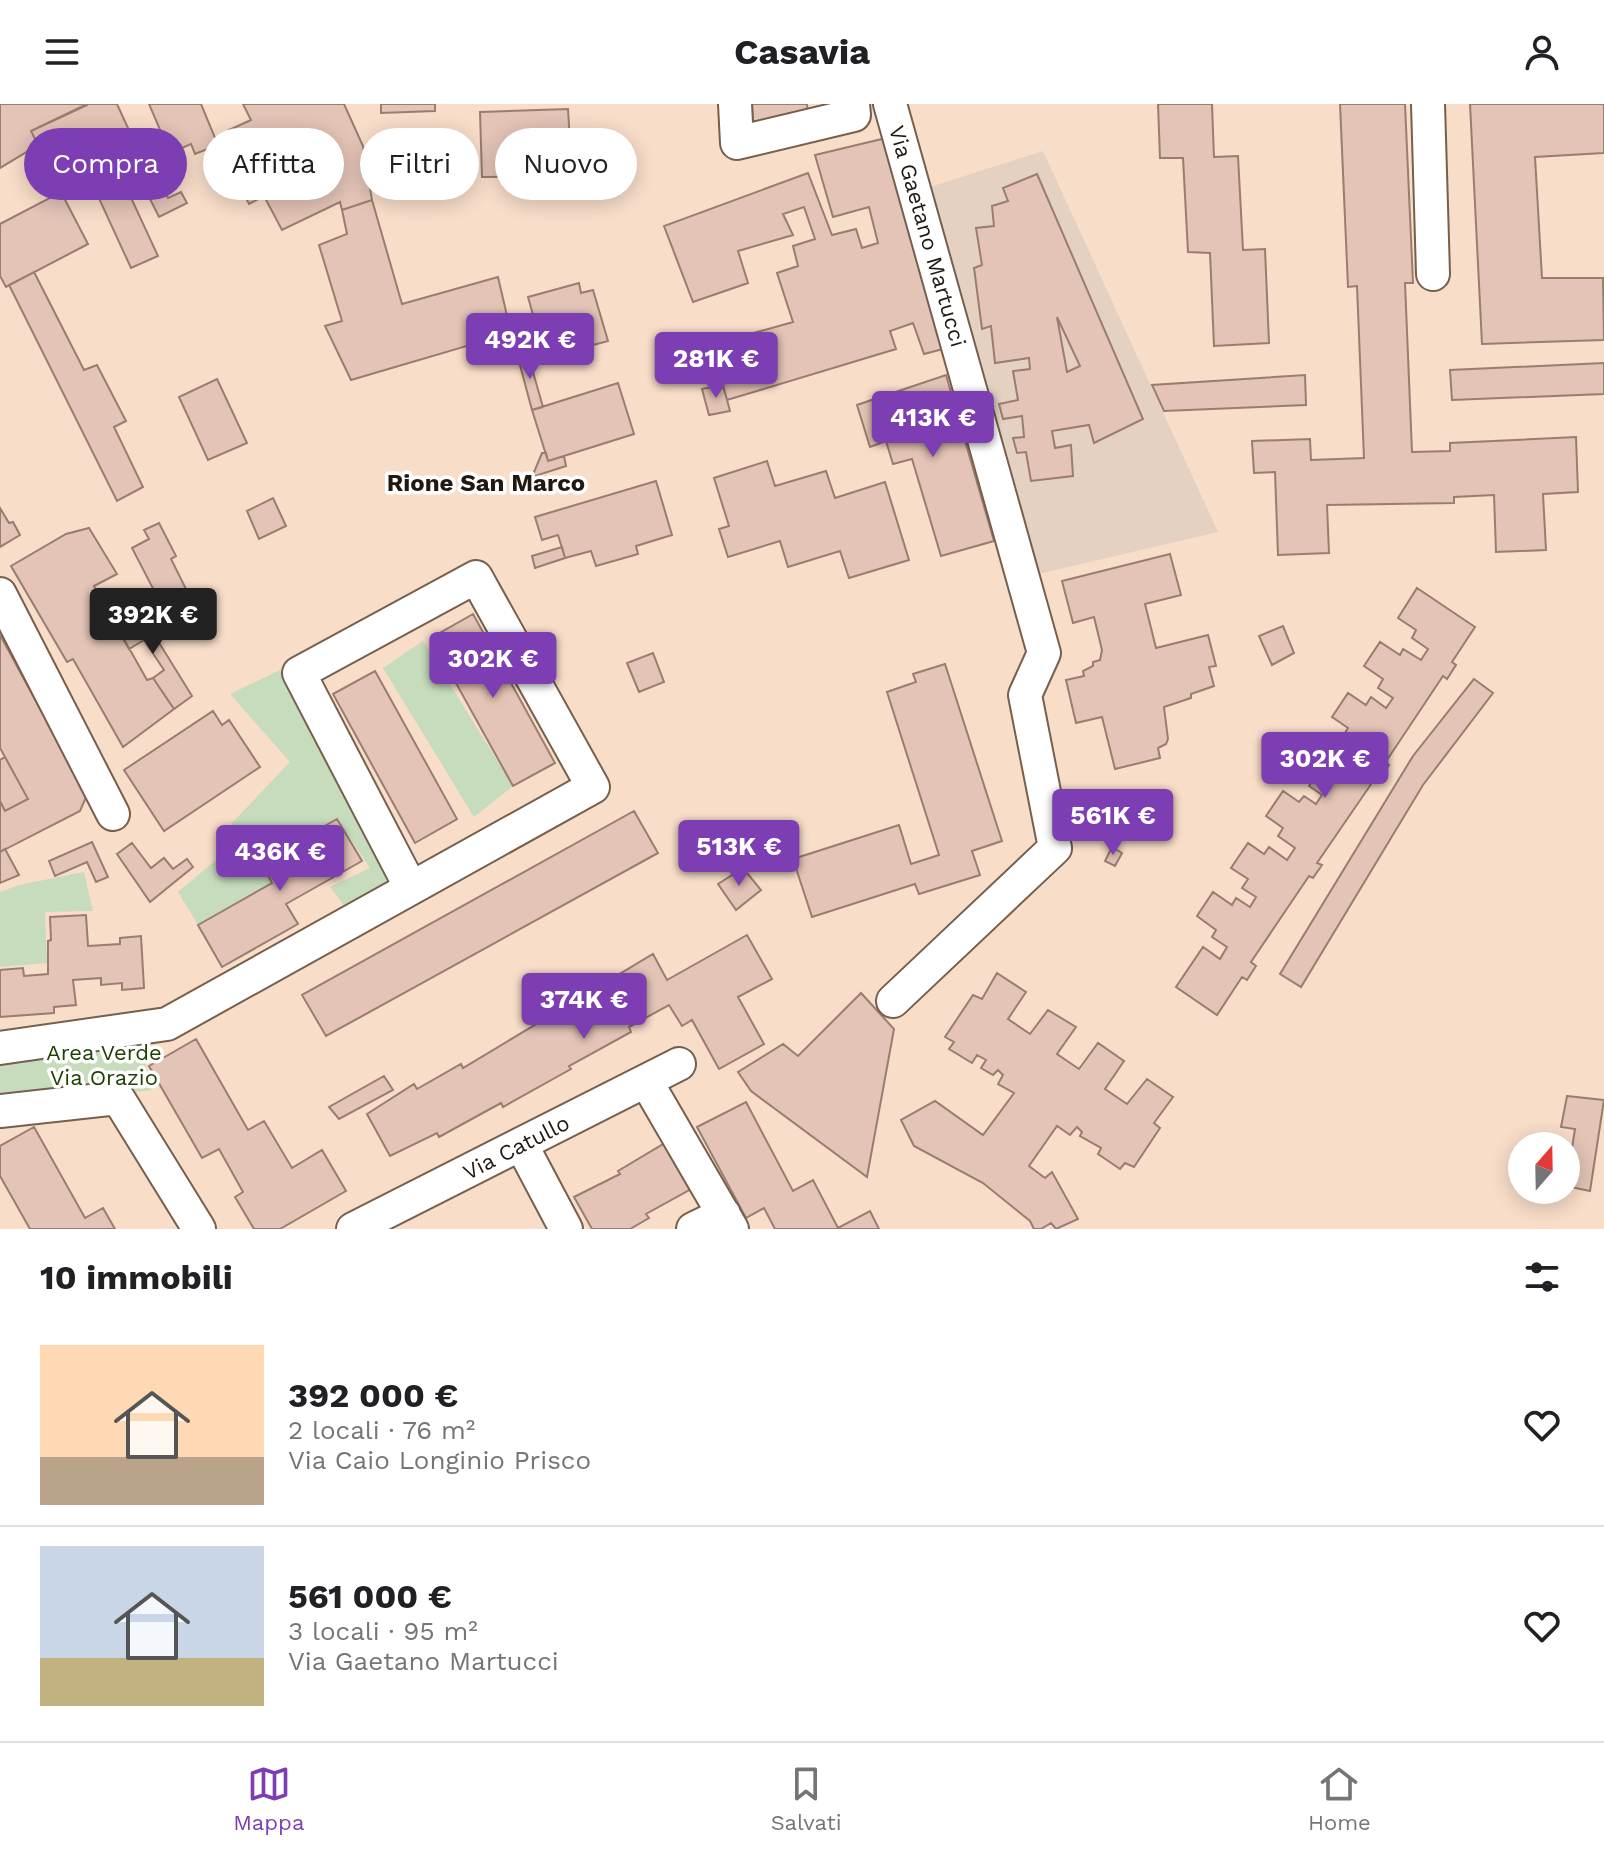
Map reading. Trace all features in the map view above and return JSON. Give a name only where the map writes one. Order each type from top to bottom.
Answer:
[{"type":"street","points":[[735,104],[737,143],[854,115],[853,104]]},
{"type":"street","name":"Via Gaetano Martucci","points":[[890,104],[1044,653],[1025,695],[1055,848],[893,1001]]},
{"type":"street","points":[[1428,104],[1433,274]]},
{"type":"street","points":[[0,1048],[167,1024],[593,787],[476,577],[299,673],[411,888]]},
{"type":"street","points":[[0,594],[113,814]]},
{"type":"street","name":"Via Catullo","points":[[353,1229],[679,1064]]},
{"type":"street","points":[[646,1081],[728,1221],[693,1229]]},
{"type":"street","points":[[0,1111],[118,1098],[199,1229]]},
{"type":"street","points":[[521,1144],[566,1229]]},
{"type":"shaded area","points":[[1043,151],[1218,532],[1034,575],[930,187]]},
{"type":"green space","points":[[423,641],[513,786],[474,817],[383,668]]},
{"type":"green space","points":[[280,670],[395,876],[346,908],[330,887],[370,868],[337,819],[261,862],[272,883],[198,925],[178,892],[242,838],[231,824],[290,762],[230,694]]},
{"type":"green space","points":[[84,872],[93,911],[45,912],[47,963],[0,967],[0,892],[19,885]]},
{"type":"green space","name":"Area Verde Via Orazio","points":[[137,1029],[152,1090],[0,1108],[0,1048]]},
{"type":"building","points":[[0,104],[87,104],[37,128],[24,128],[24,153],[0,168]]},
{"type":"building","points":[[87,104],[117,104],[128,128],[37,128]]},
{"type":"building","points":[[149,104],[201,104],[211,128],[203,128],[203,151],[195,154],[191,144],[187,146],[187,128],[159,128]]},
{"type":"building","points":[[243,104],[344,104],[360,139],[360,200],[372,200],[342,210],[340,202],[282,230],[266,200],[344,200],[344,128],[233,128],[251,120]]},
{"type":"building","points":[[381,104],[435,104],[435,111],[381,113]]},
{"type":"building","points":[[752,104],[807,104],[808,121],[753,121]]},
{"type":"building","points":[[1158,104],[1212,104],[1214,157],[1238,156],[1243,250],[1265,249],[1269,343],[1214,346],[1210,253],[1188,252],[1183,158],[1160,158]]},
{"type":"building","points":[[1340,104],[1405,104],[1413,283],[1405,283],[1412,452],[1450,451],[1450,443],[1576,437],[1578,492],[1543,494],[1546,550],[1496,552],[1494,495],[1454,497],[1454,503],[1327,505],[1329,553],[1278,555],[1275,472],[1254,473],[1252,441],[1310,439],[1311,460],[1364,458],[1357,286],[1348,287]]},
{"type":"building","points":[[1470,104],[1604,104],[1604,153],[1535,157],[1542,278],[1603,278],[1604,340],[1482,344]]},
{"type":"building","points":[[568,109],[569,128],[495,128],[495,177],[482,177],[480,112]]},
{"type":"building","points":[[886,138],[947,348],[924,354],[913,323],[890,331],[896,349],[727,400],[711,345],[793,322],[777,273],[798,266],[793,246],[815,239],[804,207],[783,214],[793,235],[738,251],[748,283],[693,302],[664,226],[808,173],[832,235],[856,229],[862,248],[878,243],[869,207],[833,217],[815,155]]},
{"type":"building","points":[[1037,174],[1143,419],[1094,443],[1089,425],[1052,431],[1055,448],[1071,445],[1073,476],[1031,481],[1026,452],[1017,453],[1013,438],[1024,437],[1022,416],[1003,419],[999,404],[1018,400],[1013,371],[1030,369],[1029,358],[995,363],[991,326],[982,329],[974,268],[982,265],[976,228],[994,226],[992,206],[1008,201],[1003,188]],"holes":[[[1057,317],[1080,366],[1067,372]]]},
{"type":"building","points":[[46,200],[65,200],[88,244],[6,287],[0,276],[0,224]]},
{"type":"building","points":[[100,200],[132,200],[158,256],[131,268]]},
{"type":"building","points":[[150,200],[185,200],[187,203],[159,217]]},
{"type":"building","points":[[372,200],[402,304],[498,277],[511,333],[351,380],[325,326],[342,321],[319,245],[347,234],[342,210]]},
{"type":"building","points":[[34,272],[84,370],[97,365],[126,421],[114,427],[143,487],[117,501],[9,285]]},
{"type":"building","points":[[579,283],[581,293],[593,290],[608,341],[545,358],[528,297]]},
{"type":"building","points":[[527,351],[543,407],[532,410],[517,354]]},
{"type":"building","points":[[1604,363],[1604,394],[1452,400],[1450,370]]},
{"type":"building","points":[[946,375],[994,541],[941,556],[912,459],[893,464],[886,441],[870,447],[857,405]]},
{"type":"building","points":[[1305,375],[1306,405],[1164,411],[1152,385]]},
{"type":"building","points":[[217,379],[247,443],[208,460],[179,397]]},
{"type":"building","points":[[618,383],[634,434],[548,461],[532,410]]},
{"type":"building","points":[[723,385],[730,411],[709,415],[702,389]]},
{"type":"building","points":[[542,453],[546,453],[548,461],[564,456],[566,466],[532,477]]},
{"type":"building","points":[[767,461],[775,486],[826,471],[835,498],[885,482],[909,560],[849,578],[840,551],[788,567],[780,541],[728,557],[719,529],[729,526],[714,478]]},
{"type":"building","points":[[656,481],[672,535],[636,546],[638,554],[596,566],[591,551],[565,558],[558,535],[542,540],[535,517]]},
{"type":"building","points":[[273,498],[286,526],[259,539],[247,511]]},
{"type":"building","points":[[0,508],[20,535],[0,547]]},
{"type":"building","points":[[159,523],[176,556],[171,559],[188,593],[162,606],[132,548],[149,539],[144,530]]},
{"type":"building","points":[[89,528],[117,574],[94,586],[147,680],[153,678],[174,709],[123,747],[73,659],[67,662],[11,566],[66,534]]},
{"type":"building","points":[[562,547],[565,558],[535,568],[532,556]]},
{"type":"building","points":[[1170,554],[1181,595],[1145,604],[1156,648],[1208,635],[1216,666],[1209,667],[1214,686],[1164,707],[1168,739],[1158,748],[1160,758],[1115,769],[1102,717],[1076,723],[1066,680],[1084,676],[1083,671],[1100,660],[1102,650],[1094,617],[1073,623],[1062,581]]},
{"type":"building","points":[[1417,588],[1475,627],[1452,662],[1456,665],[1447,679],[1443,676],[1385,763],[1389,765],[1379,780],[1376,777],[1317,863],[1322,865],[1313,878],[1309,876],[1251,962],[1256,966],[1247,980],[1242,977],[1217,1015],[1176,987],[1203,947],[1220,959],[1227,947],[1212,937],[1216,930],[1197,916],[1213,892],[1232,905],[1236,898],[1250,907],[1256,897],[1242,888],[1248,879],[1231,868],[1248,843],[1264,854],[1269,847],[1287,860],[1295,848],[1278,836],[1283,828],[1266,816],[1283,791],[1299,802],[1304,796],[1316,804],[1322,795],[1309,786],[1313,780],[1297,769],[1315,742],[1332,754],[1336,748],[1354,760],[1361,748],[1343,736],[1348,728],[1332,717],[1348,693],[1366,705],[1371,697],[1386,708],[1393,698],[1378,688],[1383,679],[1364,666],[1380,642],[1400,655],[1403,649],[1421,660],[1428,649],[1412,638],[1416,630],[1398,618]]},
{"type":"building","points":[[137,607],[192,696],[174,709],[153,678],[164,670],[144,640],[129,649],[113,621]]},
{"type":"building","points":[[473,614],[555,763],[513,786],[431,638]]},
{"type":"building","points":[[1283,626],[1294,653],[1272,665],[1259,636]]},
{"type":"building","points":[[0,635],[87,795],[80,811],[0,852],[0,801],[5,811],[28,799],[0,748]]},
{"type":"building","points":[[653,653],[664,682],[639,692],[627,663]]},
{"type":"building","points":[[945,664],[1002,841],[972,851],[980,875],[919,894],[915,884],[812,917],[793,859],[899,825],[911,864],[939,855],[887,692],[916,682],[913,674]]},
{"type":"building","points":[[375,671],[457,819],[415,843],[333,694]]},
{"type":"building","points":[[1474,679],[1493,693],[1423,785],[1301,987],[1280,974],[1413,756]]},
{"type":"building","points":[[213,711],[222,725],[229,720],[260,767],[164,831],[124,770]]},
{"type":"building","points":[[5,757],[28,799],[5,811],[0,801],[0,760]]},
{"type":"building","points":[[634,811],[658,853],[326,1036],[302,995]]},
{"type":"building","points":[[337,819],[362,861],[286,904],[298,924],[222,967],[198,925],[272,883],[261,862]]},
{"type":"building","points":[[92,842],[108,877],[96,882],[87,862],[55,876],[49,861]]},
{"type":"building","points":[[132,843],[151,868],[164,858],[173,869],[187,859],[193,867],[150,902],[117,854]]},
{"type":"building","points":[[1112,847],[1122,853],[1115,866],[1105,861]]},
{"type":"building","points":[[5,849],[19,875],[0,883],[0,852]]},
{"type":"building","points":[[743,868],[761,890],[736,910],[718,884]]},
{"type":"building","points":[[86,915],[88,946],[120,944],[120,938],[141,936],[144,988],[122,990],[122,983],[101,985],[101,978],[73,980],[76,1005],[54,1007],[54,1013],[0,1017],[0,970],[23,968],[24,976],[48,974],[50,917]]},
{"type":"building","points":[[747,935],[772,979],[738,997],[764,1044],[719,1069],[692,1020],[682,1026],[669,1005],[629,1027],[631,1032],[569,1066],[571,1069],[503,1107],[501,1103],[439,1137],[437,1133],[390,1156],[367,1114],[414,1084],[417,1089],[461,1064],[463,1068],[653,954],[667,980]]},
{"type":"building","points":[[997,973],[1026,992],[1008,1019],[1030,1034],[1048,1010],[1076,1027],[1057,1054],[1079,1069],[1098,1043],[1124,1061],[1105,1089],[1127,1104],[1147,1079],[1173,1097],[1154,1123],[1160,1128],[1134,1167],[1125,1163],[1120,1169],[1098,1154],[1101,1148],[1080,1136],[1082,1132],[1077,1127],[1070,1135],[1057,1126],[1029,1166],[1045,1178],[1052,1172],[1078,1219],[1056,1229],[1051,1223],[1034,1229],[1030,1221],[983,1183],[914,1146],[901,1120],[935,1101],[983,1135],[1014,1093],[998,1084],[1003,1075],[998,1070],[993,1075],[981,1068],[986,1060],[977,1055],[972,1063],[949,1049],[954,1042],[945,1037],[973,995],[982,999]]},
{"type":"building","points":[[861,993],[894,1029],[867,1177],[751,1091],[738,1072],[783,1044],[798,1056]]},
{"type":"building","points":[[196,1039],[248,1130],[264,1121],[292,1168],[322,1150],[346,1191],[280,1229],[254,1229],[235,1197],[243,1192],[219,1149],[202,1158],[149,1066]]},
{"type":"building","points":[[384,1076],[393,1090],[339,1119],[329,1107]]},
{"type":"building","points":[[1567,1096],[1604,1100],[1590,1191],[1580,1189],[1580,1132],[1561,1127]]},
{"type":"building","points":[[746,1102],[793,1191],[813,1180],[838,1228],[870,1211],[879,1229],[775,1229],[764,1208],[746,1218],[697,1127]]},
{"type":"building","points":[[34,1127],[85,1218],[103,1208],[115,1229],[30,1229],[0,1176],[0,1146]]},
{"type":"building","points":[[665,1143],[691,1189],[646,1214],[649,1218],[630,1229],[592,1229],[574,1197],[620,1174],[618,1171]]},
{"type":"district","name":"Rione San Marco","points":[[486,483]]}]
